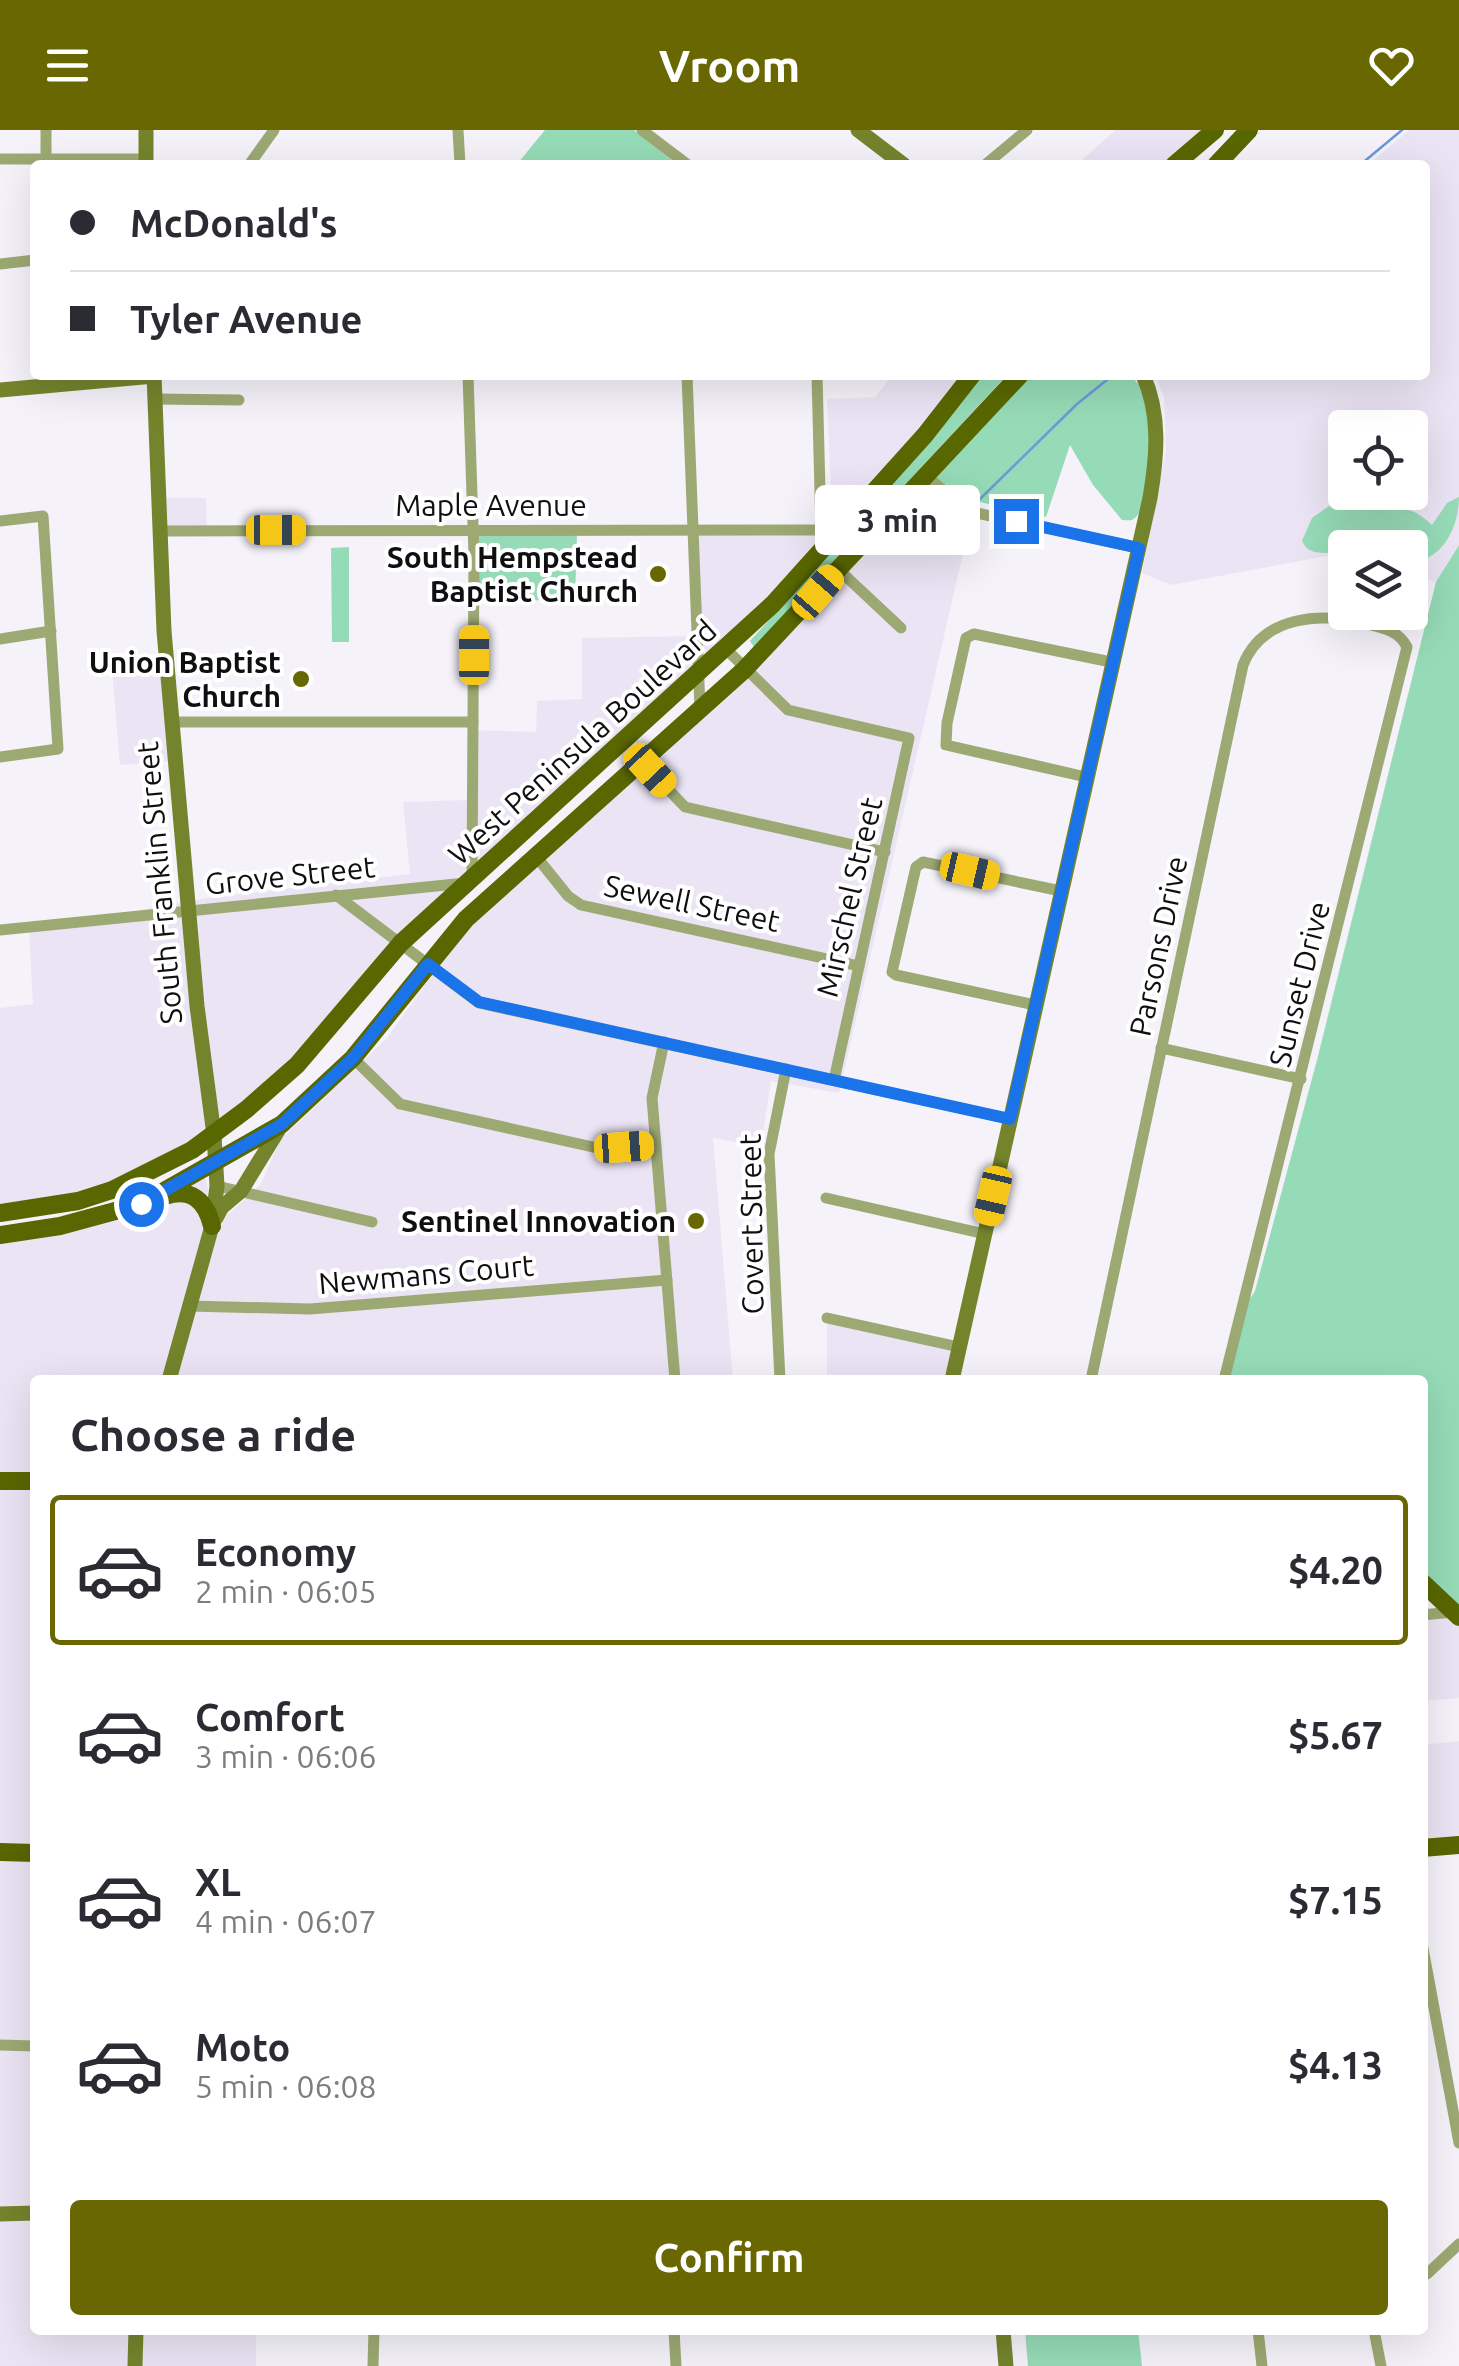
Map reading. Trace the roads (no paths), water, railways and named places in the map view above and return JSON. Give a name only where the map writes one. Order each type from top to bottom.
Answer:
[{"type":"main road","points":[[1180,160],[1214,130]]},
{"type":"main road","points":[[1221,160],[1249,130]]},
{"type":"main road","name":"West Peninsula Boulevard","points":[[0,1213],[78,1201],[167,1165],[214,1135],[297,1064],[400,944],[726,649],[830,532],[925,435],[966,380]]},
{"type":"main road","name":"West Peninsula Boulevard","points":[[141,1204],[282,1124],[353,1058],[466,918],[744,670],[1013,380]]},
{"type":"main road","points":[[0,1235],[60,1226],[175,1192],[192,1195],[202,1202],[212,1226]]},
{"type":"main road","points":[[0,1482],[30,1481]]},
{"type":"main road","points":[[1428,1588],[1457,1615]]},
{"type":"main road","points":[[1428,1848],[1459,1846]]},
{"type":"main road","points":[[0,1852],[30,1853]]},
{"type":"street","points":[[46,130],[46,159]]},
{"type":"street","points":[[146,130],[146,160]]},
{"type":"street","points":[[253,160],[274,130]]},
{"type":"street","points":[[458,130],[460,160]]},
{"type":"street","points":[[642,130],[678,160]]},
{"type":"street","points":[[858,130],[897,160]]},
{"type":"street","points":[[992,160],[1028,130]]},
{"type":"street","points":[[0,160],[79,160]]},
{"type":"street","points":[[0,264],[30,261]]},
{"type":"street","points":[[0,390],[103,380]]},
{"type":"street","name":"South Franklin Street","points":[[154,380],[172,722],[217,1186],[212,1226],[169,1375]]},
{"type":"street","points":[[468,380],[473,530],[469,880]]},
{"type":"street","points":[[688,380],[700,709]]},
{"type":"street","points":[[817,380],[830,532]]},
{"type":"street","points":[[953,1375],[1150,498],[1157,449],[1156,423],[1144,380]]},
{"type":"street","points":[[155,398],[239,400]]},
{"type":"street","points":[[927,477],[972,512],[1139,548]]},
{"type":"street","points":[[0,521],[43,516],[58,739],[58,749],[0,757]]},
{"type":"street","name":"Maple Avenue","points":[[160,531],[830,532]]},
{"type":"street","points":[[838,569],[900,628]]},
{"type":"street","name":"Parsons Drive","points":[[1092,1375],[1248,653],[1262,636],[1278,626],[1328,618]]},
{"type":"street","name":"Sunset Drive","points":[[1225,1375],[1406,647],[1406,642],[1390,630]]},
{"type":"street","points":[[0,638],[51,631]]},
{"type":"street","points":[[1086,777],[946,745],[946,723],[966,638],[974,634],[1111,662]]},
{"type":"street","points":[[726,649],[744,670]]},
{"type":"street","name":"Mirschel Street","points":[[744,670],[788,710],[909,738],[834,1080]]},
{"type":"street","points":[[172,722],[473,722]]},
{"type":"street","points":[[642,762],[685,807],[884,852]]},
{"type":"street","name":"Sewell Street","points":[[535,855],[568,896],[580,904],[859,966]]},
{"type":"street","points":[[1035,1006],[904,978],[892,972],[913,878],[916,866],[933,862],[1061,891]]},
{"type":"street","name":"Grove Street","points":[[0,930],[469,880]]},
{"type":"street","points":[[336,895],[479,1002],[1010,1119]]},
{"type":"street","points":[[664,1042],[652,1098],[675,1375]]},
{"type":"street","points":[[1162,1048],[1301,1080]]},
{"type":"street","points":[[353,1058],[400,1104],[602,1148],[655,1145]]},
{"type":"street","name":"Covert Street","points":[[780,1375],[769,1154],[786,1069]]},
{"type":"street","points":[[212,1226],[222,1207],[241,1191],[282,1124]]},
{"type":"street","points":[[217,1186],[372,1222]]},
{"type":"street","points":[[826,1198],[985,1234]]},
{"type":"street","name":"Newmans Court","points":[[190,1306],[310,1309],[666,1280]]},
{"type":"street","points":[[827,1318],[960,1348]]},
{"type":"street","points":[[1428,1615],[1457,1615]]},
{"type":"street","points":[[1428,1975],[1459,2143]]},
{"type":"street","points":[[0,2045],[30,2046]]},
{"type":"street","points":[[0,2214],[30,2213]]},
{"type":"street","points":[[1428,2273],[1459,2244]]},
{"type":"street","points":[[135,2366],[136,2335]]},
{"type":"street","points":[[373,2366],[374,2335]]},
{"type":"street","points":[[674,2335],[676,2366]]},
{"type":"street","points":[[1003,2335],[1006,2366]]},
{"type":"street","points":[[1259,2335],[1262,2366]]},
{"type":"street","points":[[1375,2335],[1380,2366]]},
{"type":"waterway","points":[[1366,160],[1402,130]]},
{"type":"waterway","points":[[980,499],[1107,380]]},
{"type":"place","name":"South Hempstead Baptist Church","points":[[658,574]]},
{"type":"place","name":"Union Baptist Church","points":[[301,679]]},
{"type":"place","name":"Sentinel Innovation","points":[[696,1221]]}]
